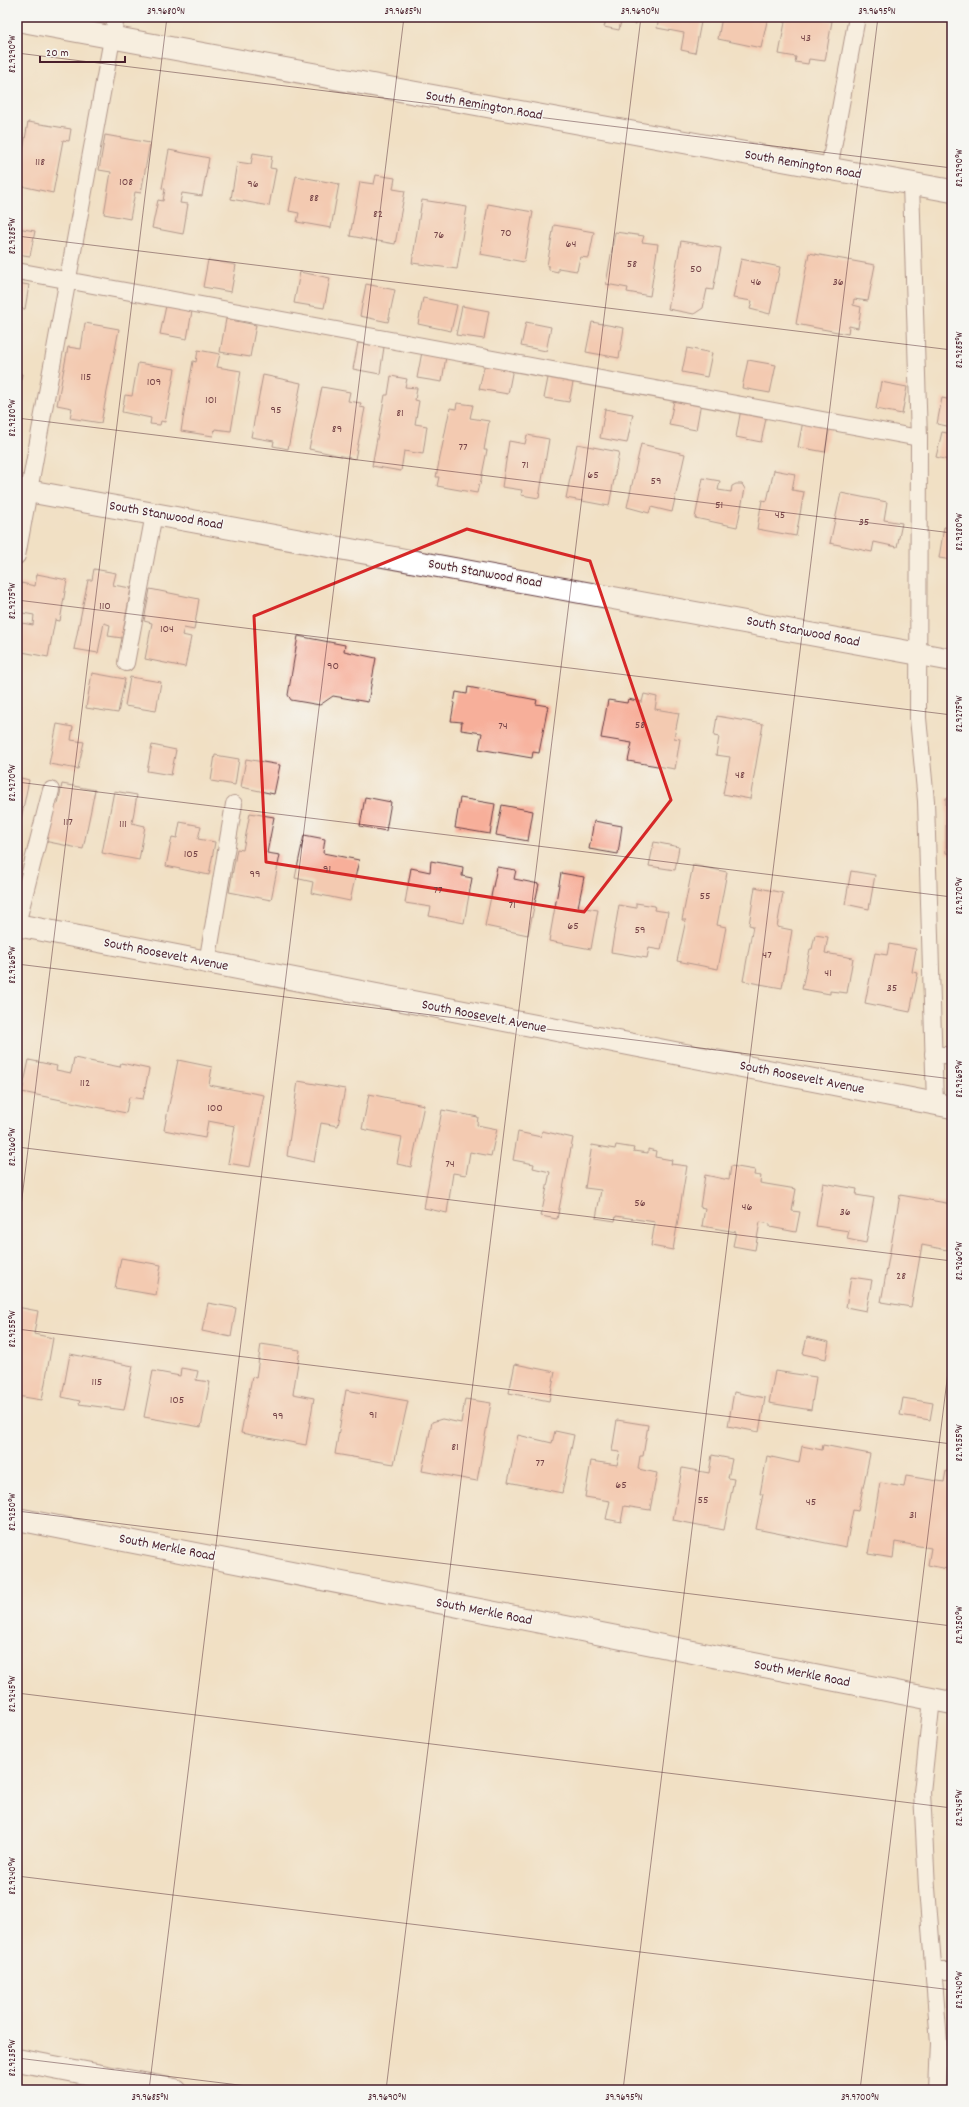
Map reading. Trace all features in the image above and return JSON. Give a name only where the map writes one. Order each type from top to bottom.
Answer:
[{"type":"street","name":"South Remington Road","points":[[17,20],[114,27],[829,169],[952,191]]},
{"type":"street","name":"South Stanwood Road","points":[[23,490],[952,660]]},
{"type":"street","name":"South Roosevelt Avenue","points":[[17,925],[944,1105]]},
{"type":"street","name":"South Merkle Road","points":[[17,1519],[942,1701]]},
{"type":"street","points":[[17,2060],[175,2090]]},
{"type":"lane","points":[[829,169],[857,17]]},
{"type":"lane","points":[[17,556],[23,490],[67,281],[114,27]]},
{"type":"lane","points":[[911,184],[919,438],[918,718],[926,801],[933,1054],[944,1105]]},
{"type":"lane","points":[[17,271],[919,438]]},
{"type":"lane","points":[[126,663],[154,514]]},
{"type":"lane","points":[[17,925],[51,790]]},
{"type":"lane","points":[[207,963],[234,804]]},
{"type":"lane","points":[[933,1054],[952,1056]]},
{"type":"lane","points":[[937,2090],[945,2028],[934,1971],[927,1888],[922,1792],[942,1701]]},
{"type":"lane","points":[[934,1971],[952,1971]]},
{"type":"highlighted area","points":[[467,529],[590,561],[671,800],[584,912],[266,862],[254,616]]},
{"type":"building","points":[[603,17],[637,17],[636,24],[621,21],[619,30],[604,27],[606,21],[602,20]]},
{"type":"building","points":[[659,17],[702,17],[695,53],[681,50],[684,33],[657,28]]},
{"type":"building","points":[[722,17],[768,17],[761,48],[718,39]]},
{"type":"building","points":[[786,17],[825,17],[825,20],[832,21],[825,61],[809,59],[808,64],[795,62],[796,57],[779,54]]},
{"type":"building","points":[[28,122],[71,129],[69,141],[63,140],[53,193],[17,185]]},
{"type":"building","points":[[105,135],[150,143],[141,193],[135,192],[130,219],[104,214],[111,172],[99,170]]},
{"type":"building","points":[[169,150],[209,158],[202,196],[182,193],[180,203],[188,204],[183,234],[152,228],[158,200],[163,201],[165,189],[162,188]]},
{"type":"building","points":[[253,153],[272,156],[270,168],[276,169],[269,206],[231,199],[237,162],[251,164]]},
{"type":"building","points":[[376,175],[395,178],[393,189],[405,191],[395,244],[350,236],[360,182],[374,184]]},
{"type":"building","points":[[296,176],[339,184],[331,228],[297,222],[299,213],[289,211]]},
{"type":"building","points":[[422,200],[467,207],[457,269],[412,263]]},
{"type":"building","points":[[488,204],[533,212],[524,262],[480,254]]},
{"type":"building","points":[[554,225],[594,232],[589,258],[580,257],[577,271],[558,268],[558,272],[549,270],[549,266],[547,266]]},
{"type":"building","points":[[17,228],[35,231],[30,256],[17,254]]},
{"type":"building","points":[[615,232],[644,236],[642,242],[658,244],[650,296],[627,292],[628,288],[606,284]]},
{"type":"building","points":[[681,241],[721,248],[713,290],[707,289],[703,308],[694,314],[668,309]]},
{"type":"building","points":[[809,253],[875,265],[868,301],[854,299],[853,305],[861,307],[858,328],[849,326],[848,334],[796,324]]},
{"type":"building","points":[[741,259],[780,267],[770,314],[750,309],[752,301],[733,298]]},
{"type":"building","points":[[208,260],[236,265],[231,292],[203,287]]},
{"type":"building","points":[[300,272],[330,278],[324,308],[294,303]]},
{"type":"building","points":[[17,283],[29,285],[25,309],[17,308]]},
{"type":"building","points":[[366,284],[395,290],[388,322],[360,316]]},
{"type":"building","points":[[423,298],[457,305],[451,331],[418,324]]},
{"type":"building","points":[[166,306],[192,311],[187,339],[160,334]]},
{"type":"building","points":[[462,306],[489,311],[484,339],[456,335]]},
{"type":"building","points":[[226,319],[256,325],[250,357],[220,352]]},
{"type":"building","points":[[526,322],[551,327],[546,351],[521,346]]},
{"type":"building","points":[[592,322],[624,328],[619,358],[586,352]]},
{"type":"building","points":[[85,323],[119,329],[101,423],[70,418],[72,408],[57,405],[68,347],[81,349]]},
{"type":"building","points":[[358,343],[384,347],[380,374],[353,369]]},
{"type":"building","points":[[687,348],[712,353],[707,377],[682,372]]},
{"type":"building","points":[[198,350],[220,354],[217,367],[241,371],[231,431],[215,429],[213,436],[181,431],[193,361],[196,362]]},
{"type":"building","points":[[422,352],[446,356],[442,382],[417,378]]},
{"type":"building","points":[[748,360],[776,365],[770,393],[742,388]]},
{"type":"building","points":[[138,363],[175,369],[165,422],[161,421],[160,425],[150,424],[151,418],[122,412],[125,395],[132,396]]},
{"type":"building","points":[[485,363],[513,368],[508,394],[479,389]]},
{"type":"building","points":[[17,373],[22,374],[19,392],[17,392]]},
{"type":"building","points":[[549,373],[574,378],[569,402],[544,398]]},
{"type":"building","points":[[263,375],[301,383],[288,449],[273,446],[274,441],[251,437]]},
{"type":"building","points":[[391,376],[407,379],[405,387],[417,388],[415,400],[419,401],[415,424],[427,426],[423,454],[404,451],[401,471],[372,466],[385,395],[388,395]]},
{"type":"building","points":[[881,382],[907,387],[902,414],[876,409]]},
{"type":"building","points":[[322,387],[350,392],[348,401],[361,403],[360,407],[365,408],[355,459],[309,449]]},
{"type":"building","points":[[675,396],[701,402],[696,430],[669,425]]},
{"type":"building","points":[[942,398],[952,400],[952,427],[937,424]]},
{"type":"building","points":[[457,403],[473,405],[470,418],[489,421],[484,450],[487,450],[477,493],[437,486],[439,477],[436,477],[450,408],[456,409]]},
{"type":"building","points":[[605,409],[633,414],[627,443],[600,438]]},
{"type":"building","points":[[741,409],[767,414],[761,442],[736,437]]},
{"type":"building","points":[[803,421],[830,426],[825,452],[798,447]]},
{"type":"building","points":[[942,432],[952,434],[952,461],[936,457]]},
{"type":"building","points":[[527,435],[549,439],[539,498],[521,495],[522,490],[502,487],[509,441],[525,444]]},
{"type":"building","points":[[577,444],[619,452],[609,506],[566,498]]},
{"type":"building","points":[[641,444],[685,454],[672,512],[651,507],[649,513],[627,507]]},
{"type":"building","points":[[774,470],[795,474],[792,490],[804,492],[796,536],[757,529],[762,500],[767,501]]},
{"type":"building","points":[[703,478],[720,481],[718,490],[731,492],[732,486],[742,484],[745,489],[737,527],[695,518]]},
{"type":"building","points":[[841,493],[887,502],[884,520],[902,523],[897,547],[874,542],[872,552],[830,543]]},
{"type":"building","points":[[944,527],[952,528],[952,560],[939,558]]},
{"type":"building","points":[[94,569],[116,573],[113,585],[131,588],[122,638],[108,636],[110,625],[104,623],[98,653],[74,649],[88,580],[92,580]]},
{"type":"building","points":[[37,574],[67,580],[60,621],[55,620],[48,657],[17,651],[22,623],[33,625],[34,615],[17,612],[21,583],[35,586]]},
{"type":"building","points":[[150,589],[199,599],[194,630],[184,628],[182,635],[191,637],[185,667],[145,659],[152,623],[144,621]]},
{"type":"building","points":[[298,636],[345,645],[344,651],[376,658],[368,702],[333,696],[320,705],[291,700],[288,695]]},
{"type":"building","points":[[92,673],[125,679],[118,713],[86,708]]},
{"type":"building","points":[[130,677],[161,682],[156,711],[125,706]]},
{"type":"building","points":[[468,687],[537,700],[536,704],[548,706],[539,753],[533,752],[532,758],[479,749],[482,733],[461,730],[462,722],[451,721],[456,692],[467,694]]},
{"type":"building","points":[[644,694],[657,697],[655,709],[679,713],[674,738],[680,739],[675,769],[628,761],[632,743],[601,738],[608,700],[627,703],[628,699],[642,702]]},
{"type":"building","points":[[717,716],[763,724],[750,799],[723,794],[730,757],[716,755],[719,737],[714,736]]},
{"type":"building","points":[[57,724],[73,727],[71,740],[84,742],[78,769],[49,764]]},
{"type":"building","points":[[152,745],[176,750],[171,775],[147,771]]},
{"type":"building","points":[[215,755],[239,759],[235,785],[211,781]]},
{"type":"building","points":[[246,759],[280,765],[274,794],[241,787]]},
{"type":"building","points":[[17,777],[29,780],[18,833],[17,833]]},
{"type":"building","points":[[62,784],[95,790],[83,849],[44,841],[52,803],[58,804]]},
{"type":"building","points":[[114,791],[137,795],[132,823],[145,826],[139,860],[102,853]]},
{"type":"building","points":[[365,797],[391,802],[386,831],[360,826]]},
{"type":"building","points":[[460,798],[495,804],[490,834],[455,828]]},
{"type":"building","points":[[946,798],[952,798],[952,854],[946,853]]},
{"type":"building","points":[[502,805],[533,811],[528,841],[496,835]]},
{"type":"building","points":[[250,813],[274,817],[267,853],[280,855],[271,900],[229,892],[237,849],[243,850]]},
{"type":"building","points":[[594,821],[622,826],[618,854],[589,849]]},
{"type":"building","points":[[180,822],[201,826],[198,839],[215,842],[209,875],[166,866],[172,837],[177,838]]},
{"type":"building","points":[[304,835],[325,839],[323,853],[359,860],[350,901],[311,893],[313,882],[295,878]]},
{"type":"building","points":[[654,842],[679,847],[675,870],[649,866]]},
{"type":"building","points":[[431,861],[463,867],[462,876],[472,878],[464,923],[429,916],[431,907],[405,903],[411,868],[430,872]]},
{"type":"building","points":[[693,865],[727,872],[717,925],[726,927],[718,969],[677,961],[686,920],[682,920]]},
{"type":"building","points":[[497,867],[516,870],[514,879],[539,884],[528,935],[485,926]]},
{"type":"building","points":[[851,871],[875,875],[869,909],[845,904]]},
{"type":"building","points":[[561,873],[584,877],[578,907],[598,910],[591,949],[549,941]]},
{"type":"building","points":[[755,887],[783,893],[777,927],[792,930],[782,988],[743,981],[753,926],[749,925]]},
{"type":"building","points":[[636,903],[655,906],[654,910],[668,912],[661,950],[649,948],[647,958],[611,952],[619,905],[636,908]]},
{"type":"building","points":[[815,935],[828,937],[825,953],[853,958],[847,993],[830,991],[830,994],[802,989],[810,949],[812,949]]},
{"type":"building","points":[[889,944],[916,949],[912,972],[918,973],[910,1012],[865,1003],[875,953],[887,955]]},
{"type":"building","points":[[74,1058],[120,1067],[121,1063],[149,1069],[143,1099],[129,1097],[126,1113],[22,1092],[29,1060],[57,1066],[56,1070],[71,1073]]},
{"type":"building","points":[[178,1060],[212,1067],[209,1085],[264,1095],[250,1167],[228,1163],[235,1126],[208,1121],[205,1138],[164,1130]]},
{"type":"building","points":[[298,1081],[345,1089],[338,1126],[321,1123],[314,1162],[287,1156]]},
{"type":"building","points":[[369,1094],[424,1105],[411,1167],[397,1164],[402,1137],[362,1129]]},
{"type":"building","points":[[442,1110],[478,1117],[477,1125],[497,1129],[491,1156],[470,1152],[466,1175],[453,1173],[447,1213],[424,1208]]},
{"type":"building","points":[[542,1131],[573,1138],[557,1219],[541,1216],[550,1172],[533,1168],[534,1164],[513,1160],[518,1132],[541,1137]]},
{"type":"building","points":[[592,1145],[615,1149],[616,1145],[634,1148],[633,1151],[648,1153],[648,1149],[656,1151],[655,1157],[672,1160],[671,1164],[687,1166],[673,1250],[651,1246],[655,1222],[616,1216],[615,1221],[596,1218],[601,1190],[585,1188]]},
{"type":"building","points":[[731,1166],[755,1170],[754,1175],[761,1176],[760,1183],[796,1189],[792,1211],[800,1212],[796,1232],[770,1227],[770,1224],[760,1222],[755,1250],[733,1246],[736,1232],[702,1226],[705,1208],[700,1207],[705,1175],[729,1180]]},
{"type":"building","points":[[823,1183],[857,1189],[856,1195],[874,1198],[866,1243],[847,1239],[849,1231],[816,1226]]},
{"type":"building","points":[[900,1195],[952,1204],[952,1220],[947,1250],[922,1245],[911,1307],[881,1302]]},
{"type":"building","points":[[121,1258],[161,1265],[156,1295],[115,1288]]},
{"type":"building","points":[[851,1277],[872,1280],[866,1311],[846,1307]]},
{"type":"building","points":[[208,1303],[236,1308],[231,1337],[202,1331]]},
{"type":"building","points":[[17,1307],[38,1311],[34,1334],[53,1338],[42,1400],[17,1396]]},
{"type":"building","points":[[807,1337],[829,1342],[826,1359],[803,1354]]},
{"type":"building","points":[[261,1344],[300,1350],[293,1394],[314,1398],[306,1445],[241,1433],[252,1377],[256,1378]]},
{"type":"building","points":[[70,1354],[133,1366],[124,1410],[79,1404],[80,1401],[62,1397]]},
{"type":"building","points":[[515,1364],[555,1372],[549,1401],[509,1393]]},
{"type":"building","points":[[181,1368],[198,1371],[196,1380],[210,1382],[201,1427],[144,1417],[153,1371],[180,1376]]},
{"type":"building","points":[[775,1371],[816,1377],[811,1410],[769,1403]]},
{"type":"building","points":[[346,1390],[408,1401],[394,1464],[335,1454]]},
{"type":"building","points":[[734,1392],[765,1398],[759,1432],[728,1426]]},
{"type":"building","points":[[903,1398],[933,1403],[930,1420],[900,1415]]},
{"type":"building","points":[[465,1399],[491,1403],[477,1481],[422,1471],[432,1422],[442,1419],[461,1423]]},
{"type":"building","points":[[617,1420],[648,1425],[643,1456],[640,1456],[638,1469],[657,1473],[650,1510],[624,1506],[621,1522],[606,1519],[610,1501],[585,1497],[591,1461],[617,1465],[620,1452],[612,1451]]},
{"type":"building","points":[[555,1431],[574,1435],[562,1493],[508,1482],[518,1435],[552,1443]]},
{"type":"building","points":[[823,1445],[870,1454],[858,1511],[853,1510],[846,1547],[756,1529],[763,1494],[760,1494],[767,1456],[799,1463],[802,1446],[822,1450]]},
{"type":"building","points":[[712,1455],[732,1459],[728,1478],[734,1479],[724,1530],[673,1520],[682,1468],[709,1473]]},
{"type":"building","points":[[946,1471],[952,1472],[952,1570],[928,1565],[931,1548],[895,1542],[893,1558],[868,1554],[880,1483],[904,1487],[906,1476],[944,1482]]}]
